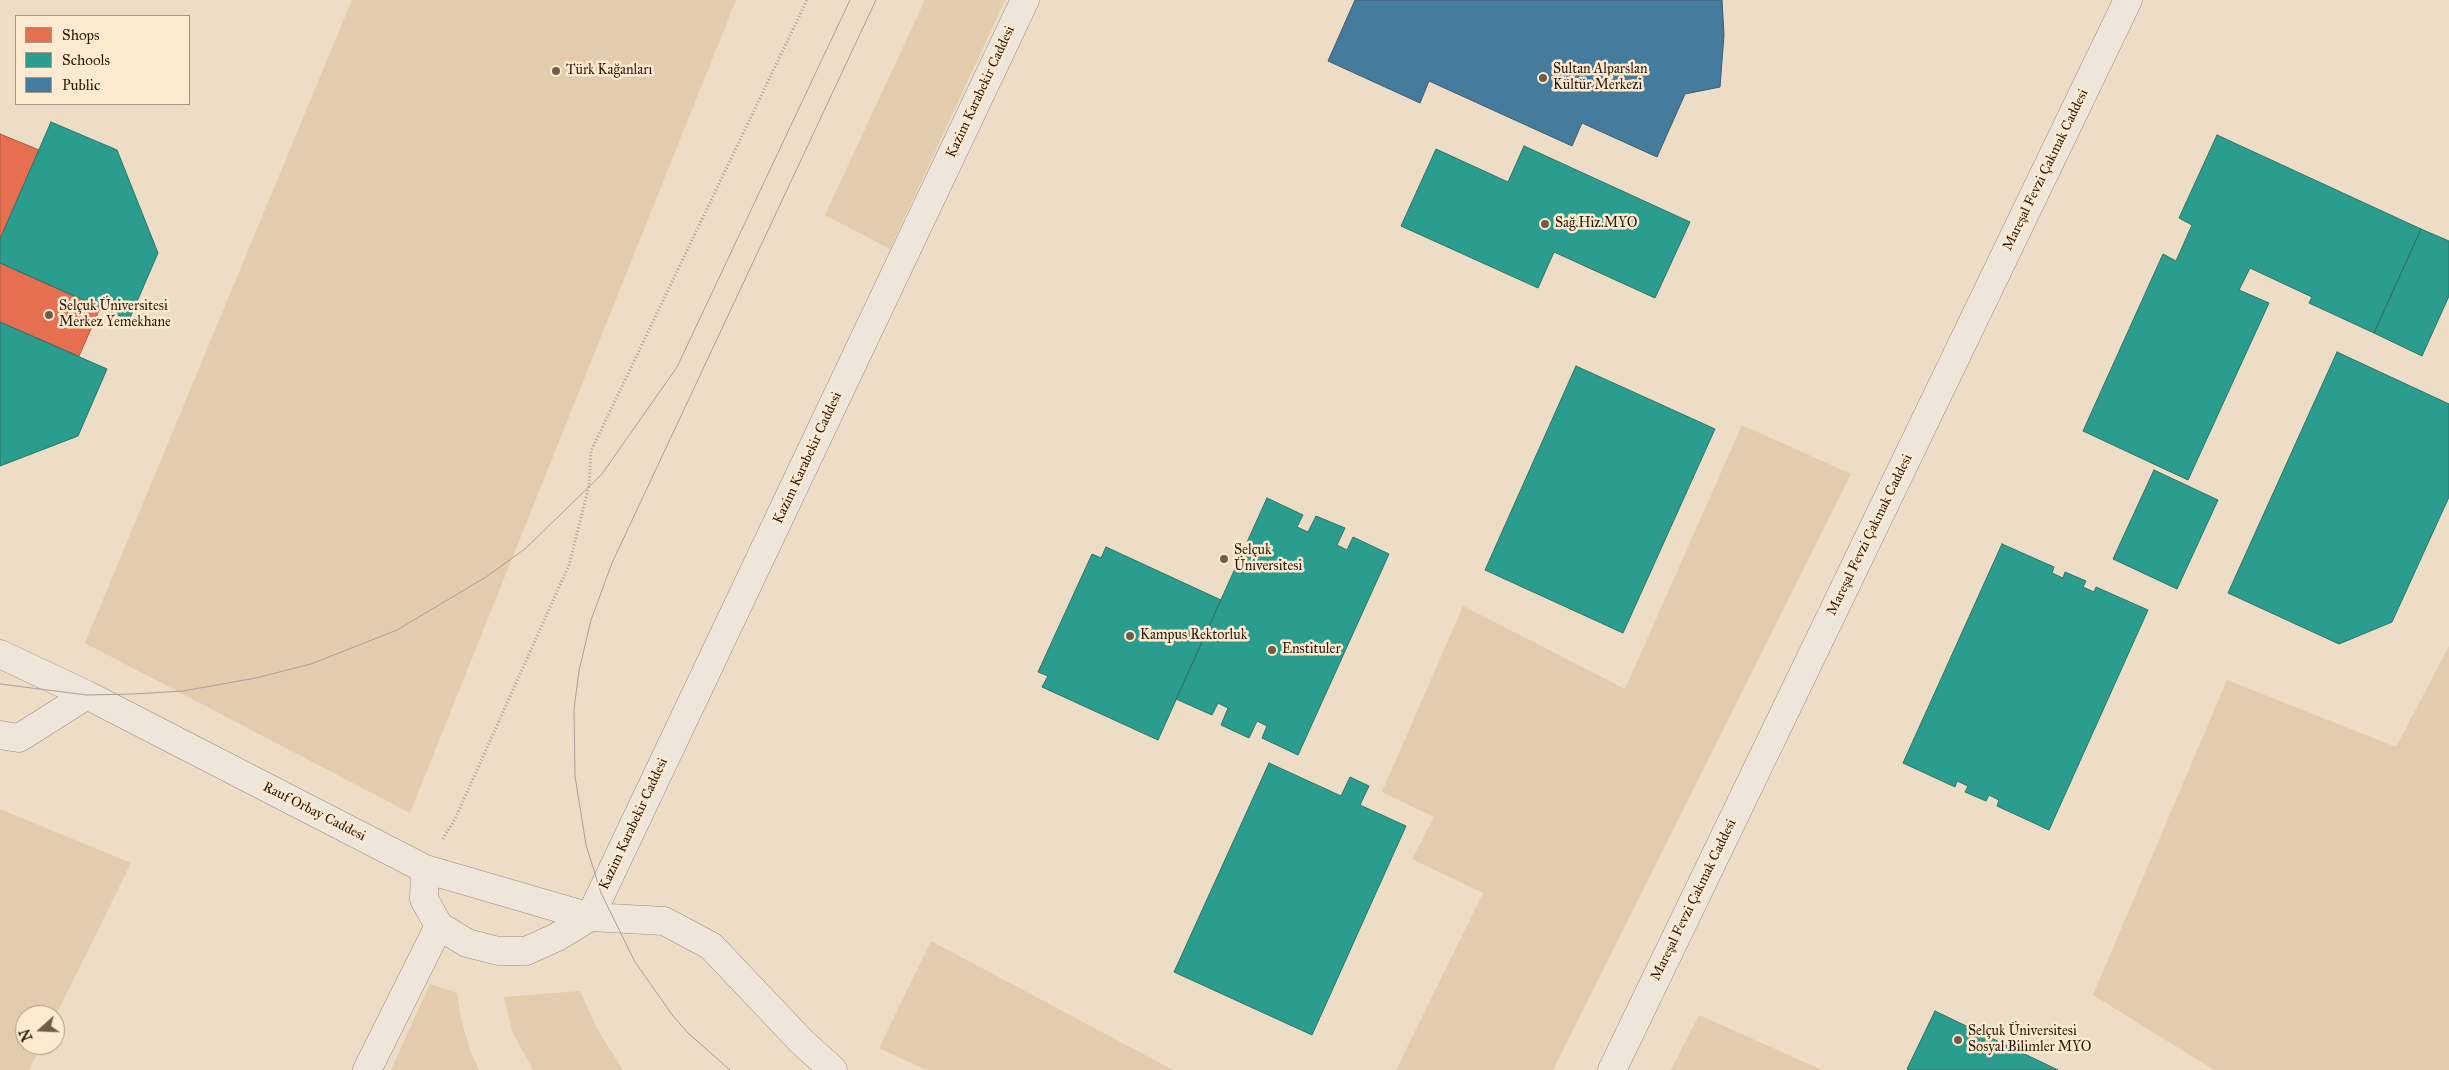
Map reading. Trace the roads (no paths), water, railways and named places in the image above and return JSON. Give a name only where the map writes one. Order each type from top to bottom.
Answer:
[{"type":"street","name":"Kazim Karabekir Caddesi","points":[[590,916],[1025,0]]},
{"type":"street","name":"Mareşal Fevzi Çakmak Caddesi","points":[[1612,1070],[2128,0]]},
{"type":"street","name":"Rauf Orbay Caddesi","points":[[0,654],[87,695],[424,870],[590,916],[664,921],[711,946],[795,1036],[833,1070]]},
{"type":"street","points":[[0,735],[19,738],[87,695]]},
{"type":"street","points":[[424,870],[424,899],[439,926],[467,943],[498,951],[526,951],[557,937],[590,916]]},
{"type":"street","points":[[367,1070],[439,926]]},
{"type":"tram line","points":[[0,684],[87,695],[183,691],[256,678],[311,664],[397,630],[486,577],[526,548],[602,474],[677,367],[850,0]]},
{"type":"tram line","points":[[730,1070],[688,1033],[673,1016],[635,962],[601,893],[586,845],[575,776],[574,709],[579,671],[591,620],[612,563],[876,0]]},
{"type":"place","name":"Türk Kağanları","points":[[556,71]]},
{"type":"place","name":"Sultan Alparslan Kültür Merkezi","points":[[1543,78]]},
{"type":"place","name":"Sağ.Hiz.MYO","points":[[1545,224]]},
{"type":"place","name":"Selçuk Üniversitesi Merkez Yemekhane","points":[[49,315]]},
{"type":"place","name":"Selçuk Üniversitesi","points":[[1224,559]]},
{"type":"place","name":"Kampus Rektorluk","points":[[1130,636]]},
{"type":"place","name":"Enstituler","points":[[1272,650]]},
{"type":"place","name":"Selçuk Üniversitesi Sosyal Bilimler MYO","points":[[1958,1040]]}]
